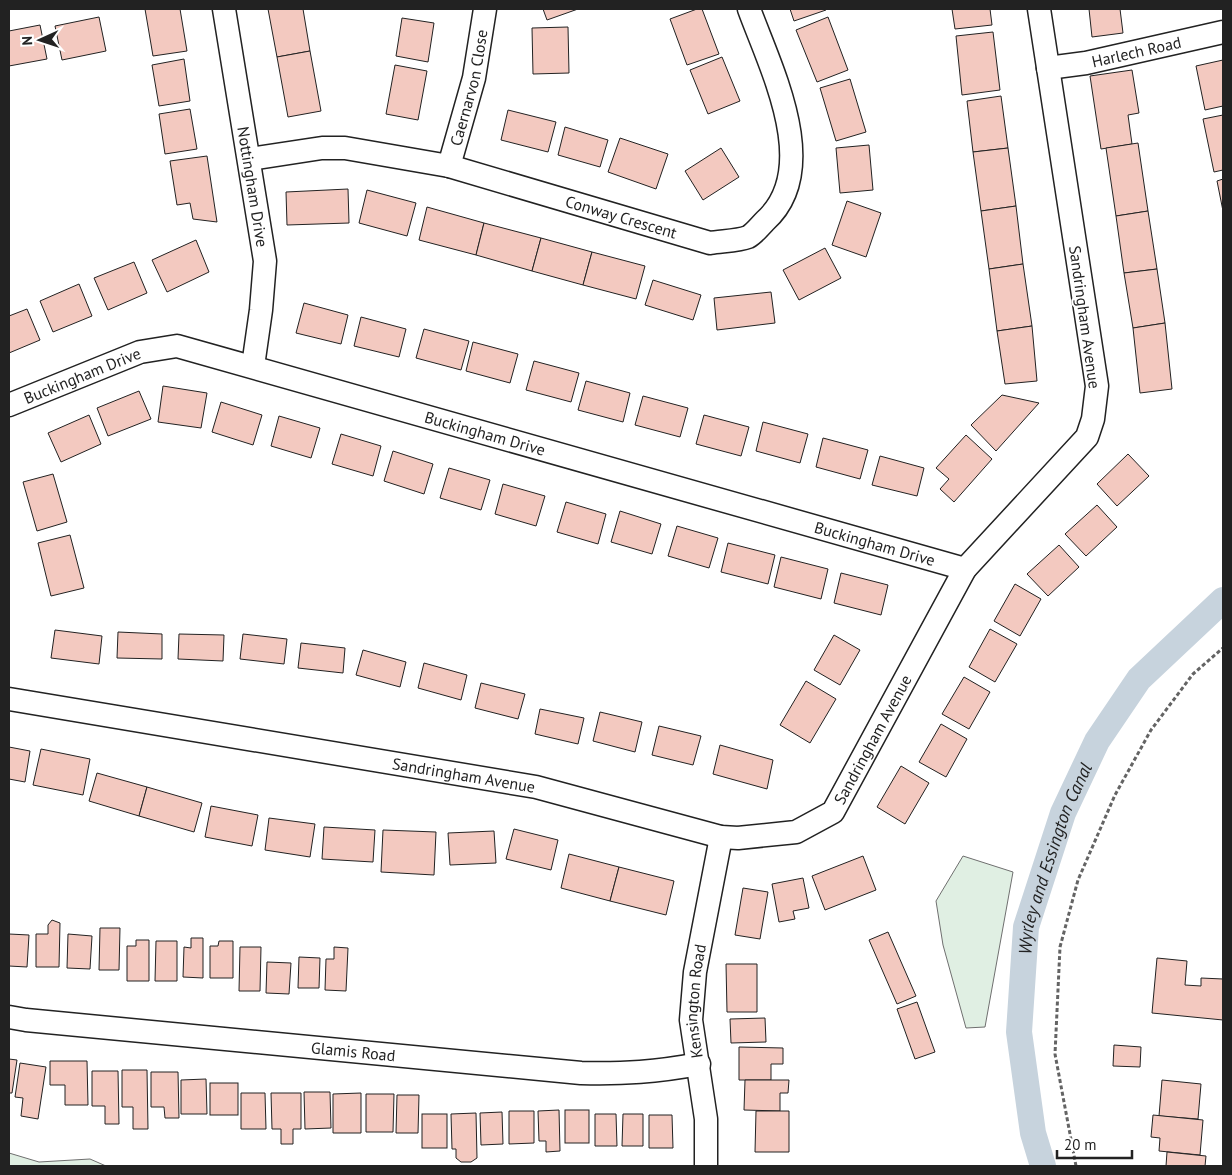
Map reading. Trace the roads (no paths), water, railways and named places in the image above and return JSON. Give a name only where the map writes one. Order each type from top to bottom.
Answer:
[{"type":"street","name":"Nottingham Drive","points":[[224,9],[250,159],[265,261],[261,310],[253,366]]},
{"type":"street","name":"Caernarvon Close","points":[[449,166],[474,78],[485,9]]},
{"type":"street","name":"Conway Crescent","points":[[250,159],[322,148],[345,148],[449,166],[710,243],[748,236],[775,212],[786,187],[792,156],[788,117],[749,9]]},
{"type":"street","name":"Sandringham Avenue","points":[[9,699],[536,787],[721,836],[738,838],[796,832],[833,812],[965,569],[1087,437],[1093,419],[1097,386],[1038,9]]},
{"type":"street","name":"Harlech Road","points":[[1048,68],[1086,63],[1223,32]]},
{"type":"street","name":"Buckingham Drive","points":[[9,405],[140,352],[177,346],[965,569]]},
{"type":"street","name":"Kensington Road","points":[[706,1166],[706,1119],[691,1020],[693,988],[721,836]]},
{"type":"street","name":"Glamis Road","points":[[9,1017],[581,1072],[620,1074],[652,1072],[699,1064]]},
{"type":"waterway","name":"Wyrley and Essington Canal","points":[[1043,1166],[1033,1133],[1019,1032],[1026,927],[1063,813],[1097,741],[1139,679],[1223,600]]}]
